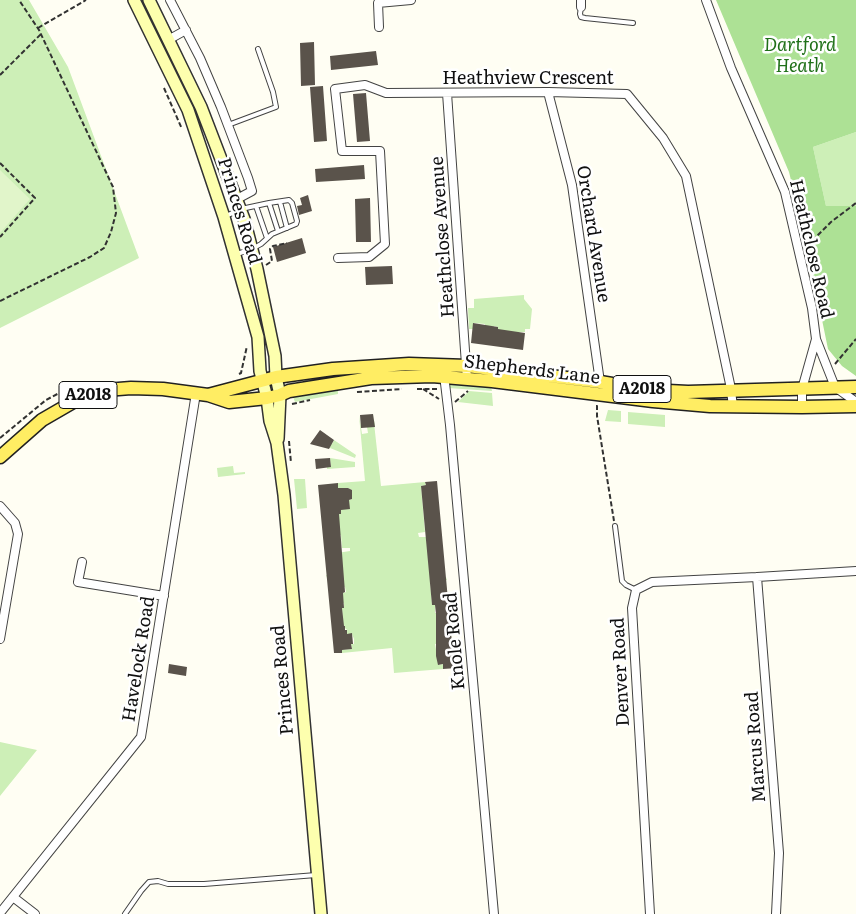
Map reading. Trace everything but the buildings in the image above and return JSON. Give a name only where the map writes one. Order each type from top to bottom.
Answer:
[{"type":"main road","name":"Princes Road","points":[[134,0],[188,110],[224,217],[258,336],[262,381],[277,444],[284,495],[321,914]]},
{"type":"main road","name":"Princes Road","points":[[149,0],[201,107],[239,204],[257,269],[274,356],[280,395],[277,444]]},
{"type":"main road","name":"Shepherds Lane","points":[[202,394],[276,377],[375,365],[444,371],[467,378],[644,400],[733,406],[856,406]]},
{"type":"main road","name":"Shepherds Lane","points":[[0,457],[42,420],[80,398],[106,390],[131,388],[202,394],[229,402],[267,398],[289,391],[371,378],[411,376],[444,371]]},
{"type":"main road","name":"Shepherds Lane","points":[[467,378],[600,382],[648,390],[688,392],[856,387]]},
{"type":"street","name":"Princes Road","points":[[170,0],[200,58],[228,125],[252,191],[239,204]]},
{"type":"street","points":[[379,27],[378,3],[411,0]]},
{"type":"street","name":"Heathclose Road","points":[[706,0],[731,68],[785,192],[812,308],[816,339],[835,388]]},
{"type":"street","points":[[168,40],[186,30]]},
{"type":"street","name":"Heathview Crescent","points":[[338,258],[369,257],[385,244],[380,151],[342,152],[335,89],[365,85],[386,93],[548,92],[627,94],[662,138],[686,176],[733,406]]},
{"type":"street","name":"Orchard Avenue","points":[[548,92],[572,185],[600,382]]},
{"type":"street","name":"Heathclose Avenue","points":[[447,93],[467,378]]},
{"type":"street","name":"Heathclose Road","points":[[802,407],[802,389],[816,339]]},
{"type":"street","name":"Knole Road","points":[[444,371],[494,914]]},
{"type":"street","points":[[835,388],[856,402]]},
{"type":"street","name":"Havelock Road","points":[[0,913],[141,737],[164,596],[202,394]]},
{"type":"street","points":[[0,506],[15,523],[18,534],[0,639]]},
{"type":"street","points":[[82,562],[78,582],[164,596]]},
{"type":"street","points":[[636,590],[652,582],[757,578],[856,571]]},
{"type":"street","name":"Marcus Road","points":[[757,578],[779,853],[776,914]]},
{"type":"street","name":"Denver Road","points":[[636,590],[632,608],[650,914]]},
{"type":"street","points":[[13,897],[34,914]]},
{"type":"lane","points":[[581,4],[581,17],[633,23]]},
{"type":"lane","points":[[228,125],[276,107],[274,92],[258,49]]},
{"type":"lane","points":[[224,217],[239,204],[256,206],[289,200],[292,203],[297,221],[296,224],[278,231],[252,250],[235,254]]},
{"type":"lane","points":[[280,202],[287,228]]},
{"type":"lane","points":[[269,203],[278,231]]},
{"type":"lane","points":[[256,206],[267,238]]},
{"type":"lane","points":[[615,526],[622,581],[626,586],[636,590]]},
{"type":"lane","points":[[125,914],[149,882],[204,884],[318,875]]},
{"type":"path","points":[[0,301],[90,257],[104,248],[116,213],[113,187],[38,28],[19,0]]},
{"type":"path","points":[[38,28],[86,0]]},
{"type":"path","points":[[0,75],[41,34]]},
{"type":"path","points":[[161,80],[185,135]]},
{"type":"path","points":[[0,164],[34,198],[0,237]]},
{"type":"path","points":[[798,247],[810,243],[831,222],[856,203]]},
{"type":"path","points":[[257,269],[272,261],[270,249],[287,243]]},
{"type":"path","points":[[828,371],[856,339]]},
{"type":"path","points":[[234,378],[241,373],[248,342]]},
{"type":"path","points":[[452,402],[457,402],[467,378]]},
{"type":"path","points":[[423,389],[441,400]]},
{"type":"path","points":[[597,406],[615,526]]},
{"type":"green space","points":[[0,0],[29,0],[68,67],[139,258],[0,328]]},
{"type":"green space","name":"Dartford Heath","points":[[716,0],[856,0],[856,132],[813,147],[826,206],[856,206],[856,376],[842,366],[828,349],[805,237],[789,172]]},
{"type":"green space","points":[[856,132],[856,206],[826,206],[813,147]]},
{"type":"green space","points":[[0,170],[30,199],[0,233]]},
{"type":"green space","points":[[524,295],[524,299],[532,309],[530,329],[525,329],[525,332],[519,332],[519,335],[497,336],[498,327],[494,326],[494,329],[485,328],[485,324],[474,323],[473,329],[469,329],[468,308],[474,308],[474,299]]},
{"type":"green space","points":[[449,383],[491,387],[492,391],[448,388]]},
{"type":"green space","points":[[338,388],[338,394],[295,402],[293,397]]},
{"type":"green space","points":[[469,391],[492,393],[493,406],[458,402]]},
{"type":"green space","points":[[608,410],[621,411],[621,422],[605,421]]},
{"type":"green space","points":[[628,412],[665,415],[665,427],[628,424]]},
{"type":"green space","points":[[359,415],[362,434],[368,433],[367,427],[374,426],[381,486],[425,482],[426,485],[421,486],[425,532],[418,533],[419,537],[426,537],[440,578],[446,577],[447,580],[430,582],[432,605],[441,604],[441,606],[435,606],[435,613],[438,613],[438,615],[450,614],[450,618],[442,618],[436,633],[436,638],[441,640],[452,639],[452,643],[435,644],[439,665],[443,664],[443,669],[394,673],[392,648],[342,653],[342,650],[352,649],[351,644],[354,644],[354,639],[352,634],[347,634],[347,630],[343,626],[342,608],[344,608],[344,603],[329,604],[343,600],[343,593],[346,592],[345,587],[340,587],[339,577],[327,578],[326,575],[343,574],[337,553],[350,551],[350,548],[342,548],[341,535],[335,536],[339,514],[341,514],[341,510],[349,500],[352,499],[352,490],[344,488],[338,492],[338,483],[365,481]]},
{"type":"green space","points":[[334,440],[356,455],[355,458],[324,447],[329,443],[332,444]]},
{"type":"green space","points":[[330,458],[355,462],[355,467],[327,469],[327,467],[331,467]]},
{"type":"green space","points":[[233,466],[234,473],[245,472],[245,474],[218,477],[217,468]]},
{"type":"green space","points":[[294,479],[305,479],[307,508],[297,509]]},
{"type":"green space","points":[[0,742],[37,750],[0,796]]}]
